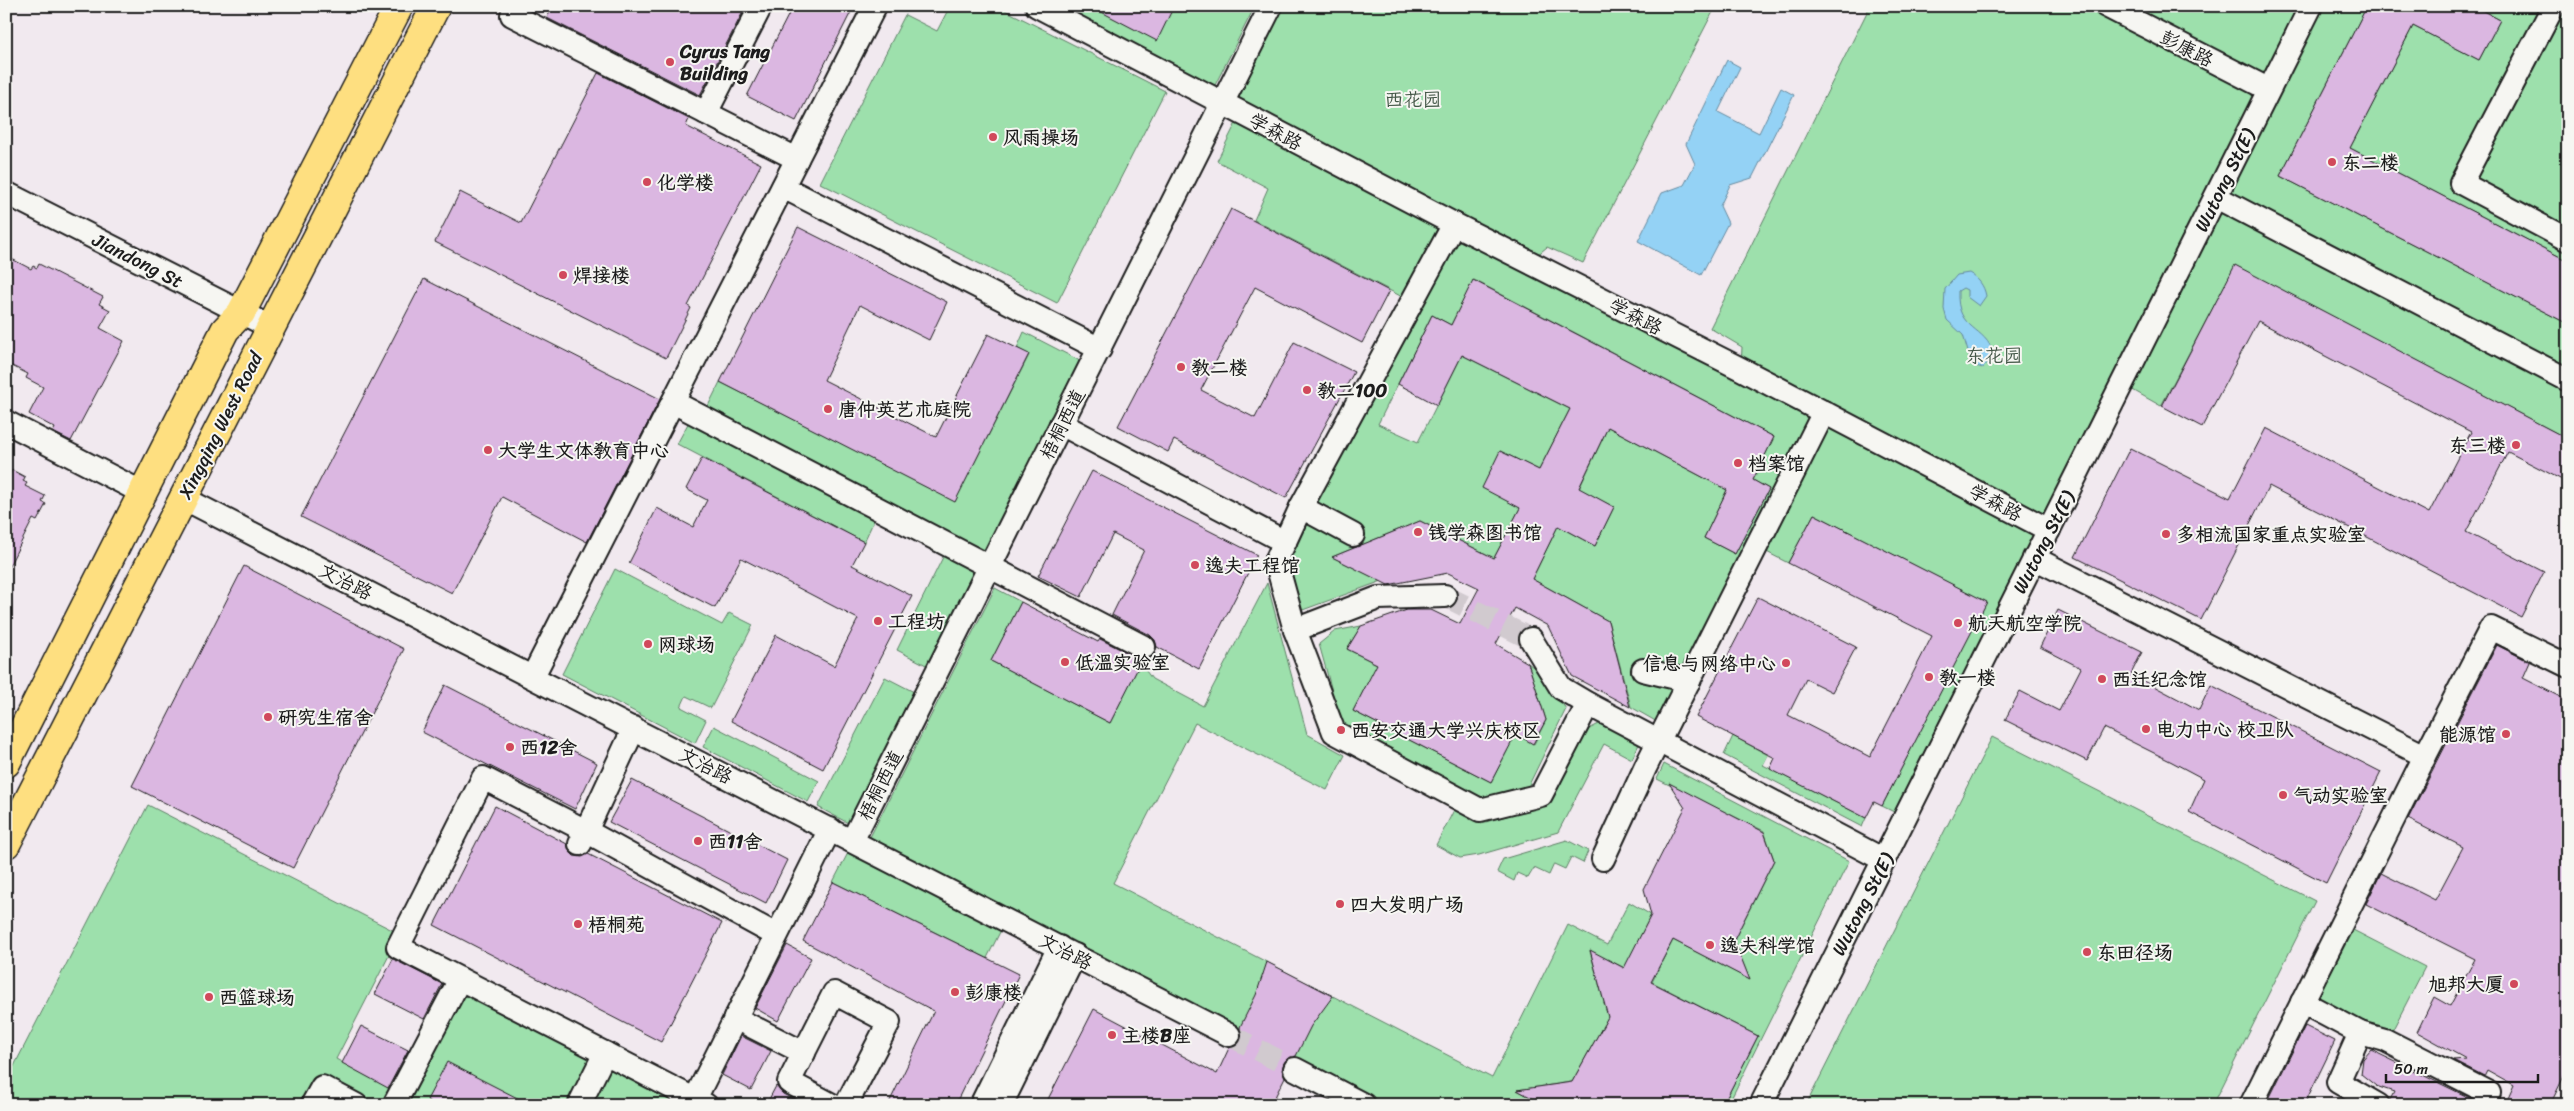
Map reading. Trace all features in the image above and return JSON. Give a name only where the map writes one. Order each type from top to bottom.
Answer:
[{"type":"main road","name":"Xingqing West Road","points":[[6,763],[226,330],[241,313],[399,6]]},
{"type":"main road","name":"Xingqing West Road","points":[[6,844],[436,6]]},
{"type":"street","points":[[516,6],[512,15],[797,159]]},
{"type":"street","points":[[706,113],[761,6]]},
{"type":"street","points":[[533,676],[876,6]]},
{"type":"street","name":"学森路","points":[[1037,6],[1454,224],[1824,412],[2049,530]]},
{"type":"street","name":"梧桐西道","points":[[852,840],[1224,103],[1271,6]]},
{"type":"street","name":"彭康路","points":[[2106,6],[2268,89]]},
{"type":"street","name":"Wutong St(E)","points":[[1761,1105],[2216,196],[2306,8]]},
{"type":"street","points":[[2557,9],[2461,183],[2568,240]]},
{"type":"street","points":[[783,186],[1100,349]]},
{"type":"street","name":"Jiandong St","points":[[6,193],[270,327]]},
{"type":"street","points":[[2216,196],[2568,380]]},
{"type":"street","points":[[1454,224],[1301,507],[1276,560],[1296,630],[1334,732],[1480,810],[1541,795],[1588,704]]},
{"type":"street","points":[[674,402],[1144,647]]},
{"type":"street","points":[[1603,859],[1659,741],[1824,412]]},
{"type":"street","points":[[6,422],[143,493]]},
{"type":"street","points":[[1061,424],[1285,542]]},
{"type":"street","name":"文治路","points":[[184,498],[1228,1035]]},
{"type":"street","points":[[1301,507],[1353,535]]},
{"type":"street","points":[[2034,558],[2425,756]]},
{"type":"street","points":[[1296,630],[1378,598],[1445,596]]},
{"type":"street","points":[[2251,1105],[2491,628],[2568,666]]},
{"type":"street","points":[[1531,640],[1562,688],[1588,704],[1884,860]]},
{"type":"street","points":[[1644,670],[1689,681]]},
{"type":"street","points":[[583,838],[634,728]]},
{"type":"street","points":[[776,935],[583,838],[483,778],[398,947],[698,1103],[735,1018],[830,829]]},
{"type":"street","points":[[981,1105],[1067,951]]},
{"type":"street","points":[[1001,1105],[1067,951]]},
{"type":"street","points":[[394,1105],[460,979]]},
{"type":"street","points":[[832,1105],[789,1082],[834,994],[889,1022],[846,1105]]},
{"type":"street","points":[[2302,1002],[2360,1034],[2385,1040],[2490,1093],[2484,1105]]},
{"type":"street","points":[[735,1018],[804,1053]]},
{"type":"street","points":[[2360,1034],[2338,1082],[2378,1105]]},
{"type":"street","points":[[580,1103],[605,1053]]},
{"type":"street","points":[[1295,1069],[1364,1105]]},
{"type":"street","points":[[312,1105],[322,1087],[356,1105]]},
{"type":"green space","name":"风雨操场","points":[[950,6],[997,6],[1165,91],[1057,303],[820,183],[905,15],[937,31]]},
{"type":"green space","points":[[1047,6],[1255,6],[1212,91]]},
{"type":"green space","points":[[1271,6],[1716,6],[1583,263],[1547,247],[1529,262],[1741,369],[1742,347],[1710,328],[1870,6],[2367,6],[2280,176],[2568,324],[2568,439],[2235,266],[2161,406],[2122,384],[2038,525],[1894,812],[1882,806],[1986,602],[1814,514],[1788,563],[1757,547],[1666,727],[1631,707],[1608,621],[1532,579],[1558,526],[1595,546],[1614,507],[1579,489],[1608,427],[1727,490],[1704,538],[1735,554],[1769,489],[1753,480],[1774,437],[1474,280],[1451,325],[1432,315],[1378,424],[1418,442],[1462,355],[1570,409],[1539,470],[1500,451],[1520,508],[1494,558],[1420,521],[1332,557],[1382,581],[1300,611],[1285,542],[1412,302],[1254,220],[1268,188],[1217,161],[1241,113],[1224,103]]},
{"type":"green space","points":[[2474,6],[2551,6],[2568,15],[2568,261],[2350,148],[2413,26],[2479,60],[2500,20]]},
{"type":"green space","points":[[1024,332],[1084,363],[985,555],[706,410],[720,382],[955,501],[1029,355],[1017,348]]},
{"type":"green space","points":[[691,418],[876,516],[864,542],[677,444]]},
{"type":"green space","points":[[944,555],[978,574],[930,667],[897,650]]},
{"type":"green space","name":"网球场","points":[[615,569],[722,625],[729,613],[753,625],[711,708],[686,696],[681,707],[706,720],[695,743],[562,674]]},
{"type":"green space","points":[[1267,583],[1307,734],[1345,755],[1327,790],[1195,723],[1113,883],[1492,1078],[1568,925],[1607,945],[1629,902],[1651,915],[1625,968],[1590,951],[1608,1017],[1572,1082],[1517,1090],[1545,1105],[1364,1105],[865,847],[995,588],[1021,602],[991,661],[1110,723],[1140,663],[1152,679],[1203,706]]},
{"type":"green space","points":[[1361,626],[1347,649],[1417,684],[1368,682],[1353,711],[1491,782],[1507,751],[1473,712],[1534,744],[1546,720],[1528,663],[1542,674],[1566,709],[1526,791],[1479,800],[1342,727],[1319,644],[1335,631]]},
{"type":"green space","points":[[885,677],[916,693],[850,824],[818,807]]},
{"type":"green space","points":[[1601,723],[1640,742],[1632,759],[1604,744],[1558,832],[1479,855],[1460,858],[1436,845],[1454,810],[1482,823],[1549,804],[1587,730]]},
{"type":"green space","points":[[714,726],[819,781],[808,802],[703,747]]},
{"type":"green space","points":[[1733,736],[1768,755],[1763,765],[1866,818],[1862,827],[1724,755]]},
{"type":"green space","name":"东田径场","points":[[1992,737],[2315,901],[2213,1105],[1806,1105]]},
{"type":"green space","points":[[1664,764],[1849,861],[1728,1105],[1723,1105],[1758,1036],[1652,982],[1673,940],[1749,979],[1734,940],[1774,860],[1764,831],[1657,779]]},
{"type":"green space","name":"西篮球场","points":[[148,805],[400,934],[336,1059],[400,1094],[460,979],[706,1105],[368,1105],[324,1081],[312,1105],[6,1105],[6,1068],[12,1070]]},
{"type":"green space","points":[[1567,840],[1588,851],[1583,863],[1571,857],[1565,869],[1554,864],[1549,875],[1534,868],[1528,878],[1517,873],[1514,881],[1497,872],[1503,859]]},
{"type":"green space","points":[[849,851],[1001,930],[987,958],[833,882]]},
{"type":"green space","points":[[2353,930],[2425,967],[2390,1035],[2317,998]]},
{"type":"water","points":[[1727,60],[1740,67],[1718,112],[1759,133],[1781,88],[1794,95],[1752,178],[1730,185],[1720,206],[1728,223],[1701,275],[1638,241],[1662,193],[1684,185],[1695,164],[1686,144]]},
{"type":"water","points":[[1969,273],[1980,282],[1986,296],[1979,306],[1967,297],[1967,290],[1963,288],[1958,291],[1959,304],[1966,321],[1985,338],[1994,355],[1983,368],[1972,365],[1963,335],[1947,320],[1944,309],[1945,289],[1957,275]]},
{"type":"building","name":"Cyrus Tang Building","points":[[553,6],[746,6],[700,95],[547,18]]},
{"type":"building","points":[[793,6],[854,6],[796,121],[747,96]]},
{"type":"building","points":[[1090,6],[1174,6],[1157,41]]},
{"type":"building","name":"东二楼","points":[[2367,6],[2474,6],[2500,20],[2479,60],[2413,26],[2350,148],[2568,261],[2568,324],[2280,176]]},
{"type":"building","points":[[598,73],[689,119],[686,126],[761,164],[688,306],[691,308],[666,358],[435,242],[460,192],[521,223]]},
{"type":"building","name":"教二楼","points":[[1231,209],[1389,291],[1362,343],[1255,287],[1201,390],[1255,418],[1294,342],[1354,372],[1286,498],[1174,440],[1168,452],[1118,426]]},
{"type":"building","points":[[798,227],[947,302],[929,340],[860,305],[824,380],[936,437],[988,334],[1029,354],[955,502],[720,382]]},
{"type":"building","points":[[6,256],[31,269],[33,266],[37,268],[39,264],[103,297],[99,304],[110,310],[100,328],[124,341],[71,441],[53,432],[55,428],[29,414],[43,387],[26,378],[28,374],[6,363]]},
{"type":"building","name":"东三楼","points":[[2235,265],[2568,439],[2568,483],[2508,452],[2466,532],[2544,572],[2521,617],[2269,486],[2201,620],[2075,557],[2130,448],[2230,498],[2266,428],[2429,513],[2471,432],[2258,321],[2202,427],[2162,406]]},
{"type":"building","name":"大学生文体教育中心","points":[[424,279],[660,399],[587,542],[502,497],[452,593],[301,517]]},
{"type":"building","name":"钱学森图书馆","points":[[1473,280],[1774,437],[1753,480],[1769,489],[1735,554],[1704,538],[1727,490],[1608,427],[1579,488],[1614,507],[1595,546],[1558,526],[1532,579],[1608,621],[1630,707],[1572,676],[1548,626],[1515,608],[1496,644],[1528,663],[1546,720],[1533,744],[1516,734],[1491,782],[1353,711],[1377,664],[1347,649],[1361,626],[1407,610],[1431,610],[1460,624],[1479,588],[1448,573],[1388,585],[1332,557],[1420,521],[1494,558],[1520,508],[1482,488],[1500,451],[1539,470],[1570,409],[1462,355],[1437,405],[1398,384],[1432,315],[1451,325]]},
{"type":"building","name":"工程坊","points":[[702,458],[864,542],[852,565],[912,596],[823,769],[731,721],[776,635],[834,666],[858,619],[741,558],[715,608],[629,563],[657,508],[693,527],[707,500],[686,489]]},
{"type":"building","points":[[12,470],[25,477],[23,481],[27,483],[25,486],[45,496],[42,502],[46,504],[37,521],[33,519],[6,572],[6,472],[10,474]]},
{"type":"building","name":"逸夫工程馆","points":[[1092,471],[1257,555],[1199,669],[1157,647],[1155,640],[1150,635],[1112,615],[1144,550],[1113,534],[1081,597],[1038,576]]},
{"type":"building","name":"教一楼","points":[[1814,514],[1987,602],[1882,806],[1874,802],[1866,818],[1770,769],[1775,758],[1696,717],[1758,597],[1856,647],[1832,692],[1806,679],[1788,715],[1870,757],[1932,636],[1788,563]]},
{"type":"building","name":"研究生宿舍","points":[[244,566],[404,649],[293,868],[132,786]]},
{"type":"building","name":"低温实验室","points":[[1021,602],[1098,642],[1100,639],[1142,660],[1110,723],[991,661]]},
{"type":"building","points":[[2058,610],[2142,652],[2131,674],[2199,710],[2211,685],[2381,772],[2326,883],[2189,812],[2204,779],[2172,762],[2104,728],[2087,761],[2005,720],[2020,691],[2059,711],[2081,668],[2040,647]]},
{"type":"building","points":[[2497,645],[2530,662],[2523,678],[2568,701],[2568,1068],[2550,1105],[2505,1105],[2514,1085],[2487,1070],[2484,1076],[2453,1060],[2466,1059],[2417,1032],[2434,997],[2450,1006],[2475,959],[2366,904],[2381,873],[2435,900],[2463,847],[2408,819]]},
{"type":"building","name":"西12舍","points":[[445,685],[597,763],[575,809],[422,732]]},
{"type":"building","name":"西11舍","points":[[632,780],[787,860],[766,903],[609,822]]},
{"type":"building","name":"逸夫科学馆","points":[[1669,783],[1764,832],[1774,860],[1734,940],[1750,980],[1673,940],[1651,982],[1758,1036],[1723,1105],[1545,1105],[1517,1090],[1572,1082],[1608,1017],[1590,950],[1624,968],[1651,915],[1644,889],[1685,808]]},
{"type":"building","name":"梧桐苑","points":[[495,806],[567,844],[569,851],[574,856],[582,857],[588,854],[722,923],[661,1042],[434,925]]},
{"type":"building","name":"彭康楼","points":[[833,882],[1019,974],[955,1105],[888,1105],[934,1011],[803,941]]},
{"type":"building","points":[[787,945],[811,958],[778,1021],[755,1008]]},
{"type":"building","points":[[393,959],[442,984],[424,1019],[375,994]]},
{"type":"building","points":[[1267,962],[1333,996],[1311,1026],[1296,1056],[1288,1058],[1284,1063],[1282,1070],[1285,1077],[1271,1105],[1045,1105],[1094,1009],[1217,1074],[1229,1048],[1236,1046],[1241,1041],[1240,1027],[1256,995]]},
{"type":"building","points":[[361,1026],[408,1050],[388,1088],[342,1063]]},
{"type":"building","points":[[2305,1026],[2335,1041],[2304,1105],[2266,1105]]},
{"type":"building","points":[[741,1036],[771,1051],[751,1090],[722,1075]]},
{"type":"building","points":[[2371,1050],[2472,1099],[2469,1105],[2391,1105],[2390,1100],[2394,1092],[2376,1086],[2361,1074],[2363,1059]]},
{"type":"building","points":[[447,1062],[531,1105],[436,1105],[427,1100]]},
{"type":"building","points":[[776,1086],[783,1094],[804,1105],[766,1105]]},
{"type":"tunnel","points":[[1445,596],[1531,639]]},
{"type":"tunnel","points":[[1229,1035],[1295,1069]]},
{"type":"place","name":"Cyrus Tang Building","points":[[670,62]]},
{"type":"place","name":"风雨操场","points":[[993,137]]},
{"type":"place","name":"东二楼","points":[[2332,162]]},
{"type":"place","name":"化学楼","points":[[647,182]]},
{"type":"place","name":"焊接楼","points":[[563,275]]},
{"type":"place","name":"教二楼","points":[[1181,367]]},
{"type":"place","name":"教二100","points":[[1307,390]]},
{"type":"place","name":"唐仲英艺术庭院","points":[[828,409]]},
{"type":"place","name":"东三楼","points":[[2516,445]]},
{"type":"place","name":"大学生文体教育中心","points":[[488,450]]},
{"type":"place","name":"档案馆","points":[[1738,463]]},
{"type":"place","name":"钱学森图书馆","points":[[1418,532]]},
{"type":"place","name":"多相流国家重点实验室","points":[[2166,534]]},
{"type":"place","name":"逸夫工程馆","points":[[1195,565]]},
{"type":"place","name":"工程坊","points":[[878,621]]},
{"type":"place","name":"航天航空学院","points":[[1958,623]]},
{"type":"place","name":"网球场","points":[[648,644]]},
{"type":"place","name":"低温实验室","points":[[1065,662]]},
{"type":"place","name":"信息与网络中心","points":[[1786,663]]},
{"type":"place","name":"教一楼","points":[[1929,677]]},
{"type":"place","name":"西迁纪念馆","points":[[2102,679]]},
{"type":"place","name":"研究生宿舍","points":[[268,717]]},
{"type":"place","name":"电力中心 校卫队","points":[[2146,729]]},
{"type":"place","name":"西安交通大学兴庆校区","points":[[1341,730]]},
{"type":"place","name":"能源馆","points":[[2506,734]]},
{"type":"place","name":"西12舍","points":[[510,747]]},
{"type":"place","name":"气动实验室","points":[[2283,795]]},
{"type":"place","name":"西11舍","points":[[698,841]]},
{"type":"place","name":"四大发明广场","points":[[1340,904]]},
{"type":"place","name":"梧桐苑","points":[[578,924]]},
{"type":"place","name":"逸夫科学馆","points":[[1710,945]]},
{"type":"place","name":"东田径场","points":[[2087,952]]},
{"type":"place","name":"旭邦大厦","points":[[2514,984]]},
{"type":"place","name":"彭康楼","points":[[955,992]]},
{"type":"place","name":"西篮球场","points":[[209,997]]},
{"type":"place","name":"主楼B座","points":[[1112,1035]]},
{"type":"park label","name":"西花园","points":[[1413,99]]},
{"type":"park label","name":"东花园","points":[[1994,355]]}]
